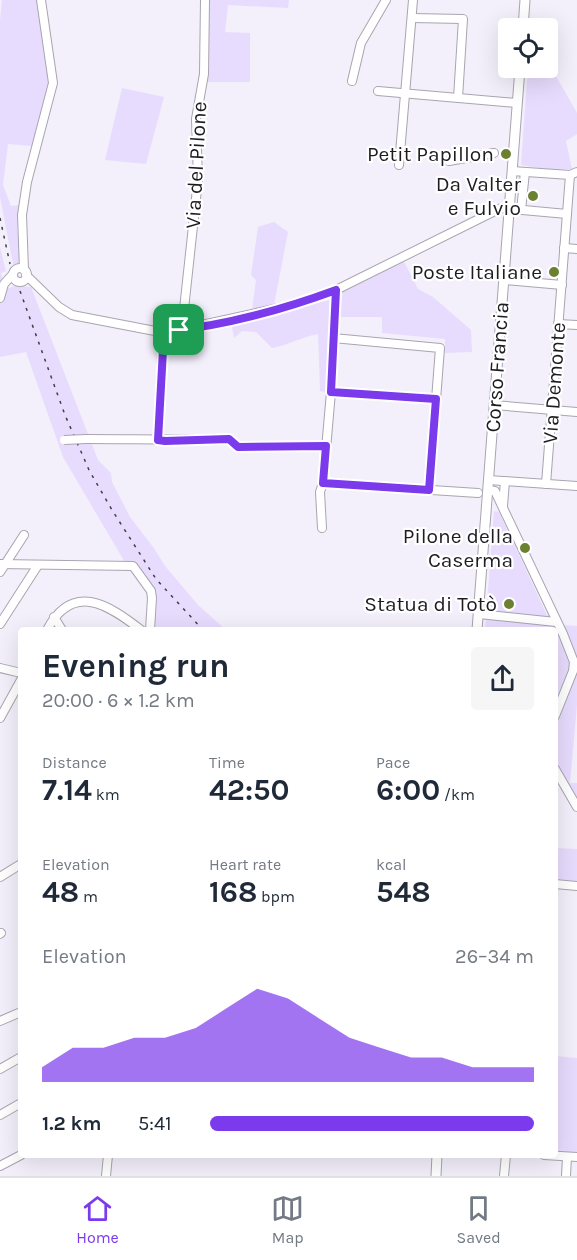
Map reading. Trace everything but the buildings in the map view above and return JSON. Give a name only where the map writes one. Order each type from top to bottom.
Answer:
[{"type":"main road","points":[[524,18],[525,0]]},
{"type":"main road","name":"Corso Francia","points":[[477,627],[485,488],[494,405],[519,78]]},
{"type":"main road","points":[[436,1176],[438,1158]]},
{"type":"street","points":[[1,294],[4,284],[19,274],[23,254],[22,215],[27,182],[53,83],[41,0]]},
{"type":"street","name":"Via del Pilone","points":[[179,330],[184,309],[198,180],[196,119],[204,74],[205,0]]},
{"type":"street","points":[[352,81],[361,43],[386,0]]},
{"type":"street","points":[[399,165],[413,0]]},
{"type":"street","points":[[412,18],[463,19],[458,98]]},
{"type":"street","points":[[378,91],[517,103]]},
{"type":"street","points":[[449,161],[494,153]]},
{"type":"street","points":[[512,171],[574,174]]},
{"type":"street","points":[[521,210],[525,172]]},
{"type":"street","name":"Via Demonte","points":[[546,483],[567,214],[574,174]]},
{"type":"street","points":[[0,278],[19,274],[34,284],[58,307],[72,315],[164,332],[297,304],[336,290],[501,208],[567,214]]},
{"type":"street","points":[[564,248],[577,249]]},
{"type":"street","points":[[504,280],[562,285]]},
{"type":"street","points":[[322,528],[320,492],[323,483],[331,392],[336,290]]},
{"type":"street","points":[[558,324],[577,325]]},
{"type":"street","points":[[158,440],[164,332]]},
{"type":"street","points":[[333,338],[440,348],[429,490]]},
{"type":"street","points":[[331,392],[436,399]]},
{"type":"street","points":[[494,405],[577,412]]},
{"type":"street","points":[[63,440],[229,439],[238,447],[326,446]]},
{"type":"street","points":[[323,483],[429,490],[485,488],[505,481],[577,486]]},
{"type":"street","points":[[503,508],[505,481]]},
{"type":"street","points":[[485,488],[495,492],[574,662],[573,671],[558,708]]},
{"type":"street","points":[[0,572],[3,564],[24,535]]},
{"type":"street","points":[[3,564],[133,566],[151,591],[150,627]]},
{"type":"street","points":[[0,624],[38,565]]},
{"type":"street","points":[[49,627],[62,609],[74,604],[96,603],[116,611],[137,627]]},
{"type":"street","points":[[479,614],[556,622]]},
{"type":"street","points":[[54,617],[60,627]]},
{"type":"street","points":[[0,668],[18,672]]},
{"type":"street","points":[[0,718],[18,688]]},
{"type":"street","points":[[558,774],[577,807]]},
{"type":"street","points":[[0,877],[18,866]]},
{"type":"street","points":[[558,884],[577,886]]},
{"type":"street","points":[[0,1021],[18,1013]]},
{"type":"street","points":[[0,1069],[18,1059]]},
{"type":"street","points":[[0,1115],[18,1105]]},
{"type":"street","points":[[558,1156],[577,1157]]},
{"type":"street","points":[[566,1176],[567,1156]]},
{"type":"street","points":[[0,1166],[18,1157]]},
{"type":"street","points":[[106,1176],[108,1158]]},
{"type":"street","points":[[504,1176],[506,1158]]},
{"type":"shaded area","points":[[2,0],[37,0],[49,83],[33,146],[8,144],[3,185],[11,206],[19,205],[17,229],[21,253],[18,265],[14,269],[0,197]]},
{"type":"shaded area","points":[[206,0],[289,0],[288,8],[228,5],[225,32],[250,33],[250,82],[206,82]]},
{"type":"shaded area","points":[[527,78],[557,78],[577,113],[577,134],[566,141],[572,169],[544,169],[521,165]]},
{"type":"shaded area","points":[[122,88],[164,97],[146,164],[105,160]]},
{"type":"shaded area","points":[[274,222],[288,232],[274,305],[252,310],[256,280],[251,275],[258,227]]},
{"type":"shaded area","points":[[0,247],[6,271],[1,273],[6,289],[15,286],[31,287],[98,460],[111,473],[112,482],[130,517],[165,566],[198,605],[223,627],[152,627],[146,590],[126,564],[63,457],[26,352],[0,357]]},
{"type":"shaded area","points":[[403,260],[418,289],[433,297],[471,330],[472,352],[445,353],[445,339],[382,333],[382,317],[341,317],[342,291]]},
{"type":"shaded area","points":[[330,300],[326,392],[320,391],[318,334],[272,348],[256,332],[242,331],[234,338],[231,322]]},
{"type":"shaded area","points":[[494,511],[499,512],[547,615],[550,616],[556,627],[485,627]]},
{"type":"shaded area","points":[[561,625],[577,626],[577,663]]},
{"type":"shaded area","points":[[558,631],[577,668],[577,705],[570,783],[577,783],[577,804],[565,784],[558,784]]},
{"type":"shaded area","points":[[558,848],[577,849],[577,882],[558,880]]},
{"type":"shaded area","points":[[558,1056],[577,1058],[577,1153],[558,1152]]},
{"type":"railway","points":[[0,218],[10,264]]},
{"type":"railway","points":[[20,291],[65,415],[89,470],[156,579],[200,627]]},
{"type":"place","name":"Petit Papillon","points":[[506,154]]},
{"type":"place","name":"Da Valter e Fulvio","points":[[533,196]]},
{"type":"place","name":"Poste Italiane","points":[[554,272]]},
{"type":"place","name":"Pilone della Caserma","points":[[525,548]]},
{"type":"place","name":"Statua di Totò","points":[[509,604]]},
{"type":"route","points":[[336,290],[331,392],[436,399],[429,490],[323,483],[326,446],[238,447],[229,439],[158,440],[164,332],[179,330],[297,304],[336,290]]}]
